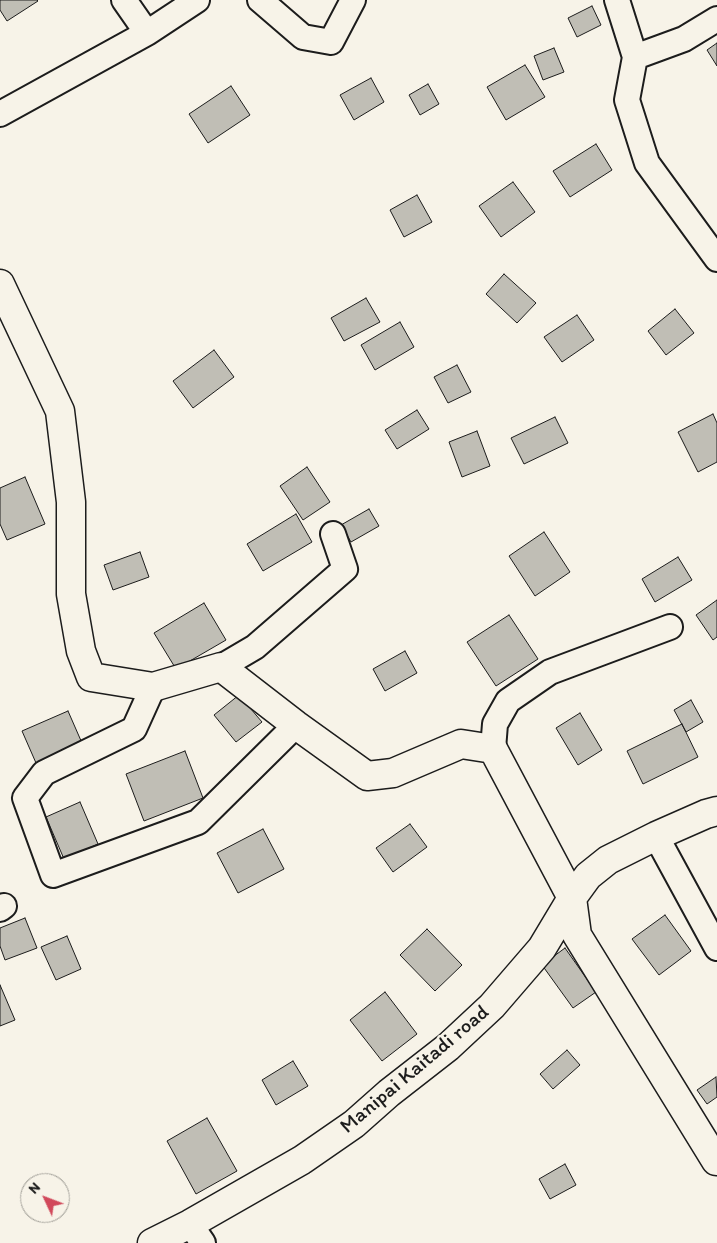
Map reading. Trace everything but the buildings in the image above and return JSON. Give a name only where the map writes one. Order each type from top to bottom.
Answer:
[{"type":"street","points":[[124,0],[147,33]]},
{"type":"street","points":[[0,114],[147,33],[197,0]]},
{"type":"street","points":[[260,0],[303,37],[331,42],[352,0]]},
{"type":"street","points":[[617,0],[635,57],[627,100],[647,163],[717,259]]},
{"type":"street","points":[[635,57],[684,38],[717,19]]},
{"type":"street","points":[[0,284],[60,410],[71,502],[71,594],[81,651],[92,677],[154,687],[221,667],[255,647],[345,569],[333,534]]},
{"type":"street","points":[[670,627],[550,672],[508,701],[494,724],[493,749],[572,898],[577,935],[716,1161]]},
{"type":"street","points":[[221,667],[296,725],[368,776],[393,773],[461,744],[493,749]]},
{"type":"street","points":[[154,687],[134,729],[44,773],[25,798],[53,875],[198,822],[296,725]]},
{"type":"street","name":"Manipai Kaitadi road","points":[[152,1243],[196,1234],[354,1124],[448,1048],[492,1006],[542,948],[572,898],[588,876],[608,860],[656,836],[717,811]]},
{"type":"street","points":[[656,836],[717,948]]}]
